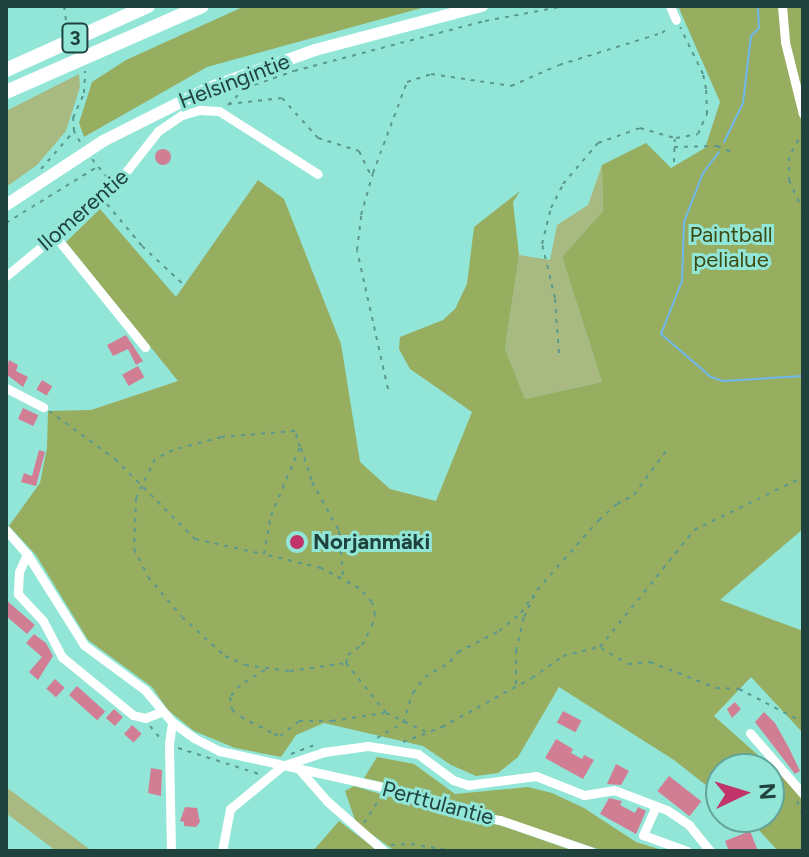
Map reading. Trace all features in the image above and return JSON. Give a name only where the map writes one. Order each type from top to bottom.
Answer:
[{"type":"highway","name":"3","points":[[6,70],[148,6]]},
{"type":"highway","name":"3","points":[[6,92],[202,6]]},
{"type":"main road","name":"Helsingintie","points":[[6,205],[103,141],[229,80],[315,50],[482,6]]},
{"type":"street","points":[[670,6],[676,20]]},
{"type":"street","points":[[782,6],[785,42],[803,114]]},
{"type":"street","name":"Ilomerentie","points":[[6,276],[114,187],[170,121],[200,110],[219,111]]},
{"type":"street","points":[[219,111],[318,174]]},
{"type":"street","points":[[55,236],[145,347]]},
{"type":"street","points":[[6,388],[43,407]]},
{"type":"street","name":"Perttulantie","points":[[6,530],[27,554],[84,645],[145,690],[172,722],[220,751],[387,788],[454,811],[500,820],[590,851]]},
{"type":"street","points":[[27,554],[18,594],[43,621],[62,657],[133,715],[145,718],[163,711]]},
{"type":"street","points":[[6,575],[19,582]]},
{"type":"street","points":[[171,851],[169,744],[172,722]]},
{"type":"street","points":[[750,733],[799,796]]},
{"type":"street","name":"Perttulantie","points":[[282,766],[310,756],[368,746],[399,749],[418,754],[453,780],[468,785],[536,776],[584,795],[614,790],[656,806]]},
{"type":"street","points":[[222,851],[230,809],[282,766]]},
{"type":"street","points":[[299,769],[358,831],[381,849]]},
{"type":"street","points":[[687,851],[643,835],[656,806],[689,825],[710,851]]},
{"type":"path","points":[[64,6],[68,31]]},
{"type":"path","points":[[219,111],[245,88],[352,54],[565,6]]},
{"type":"path","points":[[388,389],[357,250],[361,215],[372,177],[397,102],[407,82],[417,76],[443,75],[511,86],[559,65],[662,33],[676,20],[703,74],[708,99],[705,122],[698,134],[676,138],[640,128],[598,143],[563,184],[551,208],[542,244],[555,298],[559,353]]},
{"type":"path","points":[[80,142],[74,131],[73,118],[86,84],[83,66]]},
{"type":"path","points":[[228,104],[282,98],[318,138],[359,151],[372,177]]},
{"type":"path","points":[[30,176],[42,169],[74,131]]},
{"type":"path","points":[[803,131],[789,157],[793,192],[803,212]]},
{"type":"path","points":[[674,162],[676,138]]},
{"type":"path","points":[[674,147],[717,146],[732,152]]},
{"type":"path","points":[[91,158],[114,187]]},
{"type":"path","points":[[6,223],[97,167]]},
{"type":"path","points":[[104,196],[109,210],[184,285]]},
{"type":"path","points":[[43,407],[115,459],[195,539],[321,568],[343,577],[372,602],[375,615],[362,645],[348,655],[346,663]]},
{"type":"path","points":[[343,577],[339,531],[312,482],[295,431],[221,437],[173,450],[155,459],[136,498],[134,549],[148,577],[182,617],[225,656],[266,670],[346,663]]},
{"type":"path","points":[[264,554],[271,516],[300,447]]},
{"type":"path","points":[[373,741],[403,723],[413,693],[425,677],[450,662],[458,652],[499,631],[521,613],[537,590],[599,520],[617,504],[634,495],[666,451]]},
{"type":"path","points":[[399,749],[400,743],[516,684],[563,656],[600,647],[694,530],[803,477]]},
{"type":"path","points":[[516,684],[516,651],[524,617],[537,590]]},
{"type":"path","points":[[600,647],[628,664],[650,662],[716,688],[739,689],[803,722]]},
{"type":"path","points":[[346,663],[386,713],[426,732]]},
{"type":"path","points":[[266,670],[240,685],[230,697],[232,710],[274,734],[280,736],[299,721],[332,721],[386,713]]},
{"type":"path","points":[[145,718],[158,736],[169,744],[215,763],[269,777]]},
{"type":"path","points":[[358,831],[387,788]]},
{"type":"path","points":[[799,796],[803,815]]},
{"type":"path","points":[[381,849],[411,844],[453,851]]},
{"type":"green space","points":[[245,6],[429,6],[207,67],[84,137],[79,123],[92,82],[126,60]]},
{"type":"green space","name":"Paintball pelialue","points":[[678,6],[803,6],[803,529],[720,600],[803,631],[803,733],[751,677],[714,716],[756,753],[705,753],[705,784],[674,760],[559,687],[518,757],[498,773],[476,776],[451,765],[423,746],[324,723],[296,735],[281,757],[235,748],[194,731],[168,710],[152,687],[88,640],[36,555],[9,526],[40,483],[47,448],[48,411],[91,410],[178,381],[66,242],[100,209],[176,297],[258,180],[284,199],[341,344],[360,462],[390,489],[436,501],[472,412],[410,369],[399,349],[400,337],[443,320],[455,309],[467,284],[474,227],[520,191],[513,202],[519,255],[505,349],[525,399],[602,382],[562,257],[603,211],[602,165],[646,143],[671,168],[705,148],[720,102]]},
{"type":"green space","points":[[79,74],[80,87],[66,131],[37,165],[6,187],[6,111]]},
{"type":"green space","points":[[602,165],[603,211],[562,257],[602,382],[525,399],[505,349],[519,255],[550,260],[557,225],[588,205]]},
{"type":"green space","points":[[377,757],[414,764],[455,794],[528,787],[552,793],[584,808],[636,842],[665,851],[604,851],[502,817],[457,807],[408,788],[364,778]]},
{"type":"green space","points":[[785,779],[803,795],[803,851],[778,851],[762,833],[785,833]]},
{"type":"green space","points":[[354,786],[460,818],[499,825],[574,851],[395,851],[356,823],[345,791]]},
{"type":"green space","points":[[6,787],[92,851],[56,851],[6,813]]},
{"type":"green space","points":[[339,821],[378,851],[313,851]]},
{"type":"building","points":[[163,149],[169,151],[169,163],[163,165],[157,163],[155,157],[157,151]]},
{"type":"building","points":[[126,335],[143,361],[136,365],[128,349],[113,356],[107,345]]},
{"type":"building","points":[[9,360],[18,365],[16,371],[28,377],[23,387],[6,374]]},
{"type":"building","points":[[138,366],[144,377],[129,386],[122,375]]},
{"type":"building","points":[[42,380],[52,386],[47,396],[36,389]]},
{"type":"building","points":[[23,408],[38,415],[33,426],[18,419]]},
{"type":"building","points":[[39,450],[45,452],[36,486],[21,482],[24,473],[32,476]]},
{"type":"building","points":[[6,600],[35,625],[27,634],[6,616]]},
{"type":"building","points":[[34,634],[46,643],[53,656],[38,680],[29,672],[42,657],[26,643]]},
{"type":"building","points":[[55,679],[65,688],[56,697],[46,689]]},
{"type":"building","points":[[77,686],[105,711],[97,720],[69,695]]},
{"type":"building","points":[[735,702],[741,709],[732,718],[727,709]]},
{"type":"building","points":[[114,709],[123,717],[115,726],[106,718]]},
{"type":"building","points":[[563,711],[582,721],[575,732],[557,722]]},
{"type":"building","points":[[764,712],[775,723],[800,771],[795,774],[785,761],[785,753],[779,753],[755,722]]},
{"type":"building","points":[[132,725],[142,734],[134,743],[124,734]]},
{"type":"building","points":[[556,739],[573,749],[571,753],[582,759],[584,755],[594,760],[583,779],[545,758]]},
{"type":"building","points":[[616,764],[629,771],[621,785],[607,784]]},
{"type":"building","points":[[151,768],[162,770],[161,796],[148,793]]},
{"type":"building","points":[[669,776],[701,801],[690,816],[657,791]]},
{"type":"building","points":[[609,798],[622,801],[620,805],[635,813],[638,807],[646,811],[636,834],[600,814]]},
{"type":"building","points":[[185,807],[197,808],[200,822],[196,827],[184,826],[184,822],[180,821]]},
{"type":"building","points":[[751,833],[758,851],[729,851],[725,841]]},
{"type":"waterway","points":[[724,142],[743,103],[751,36],[759,28],[758,6]]},
{"type":"waterway","points":[[719,152],[703,173],[684,222],[682,281],[661,334],[711,377],[723,381],[803,376]]},
{"type":"place","name":"Norjanmäki","points":[[297,542]]}]
